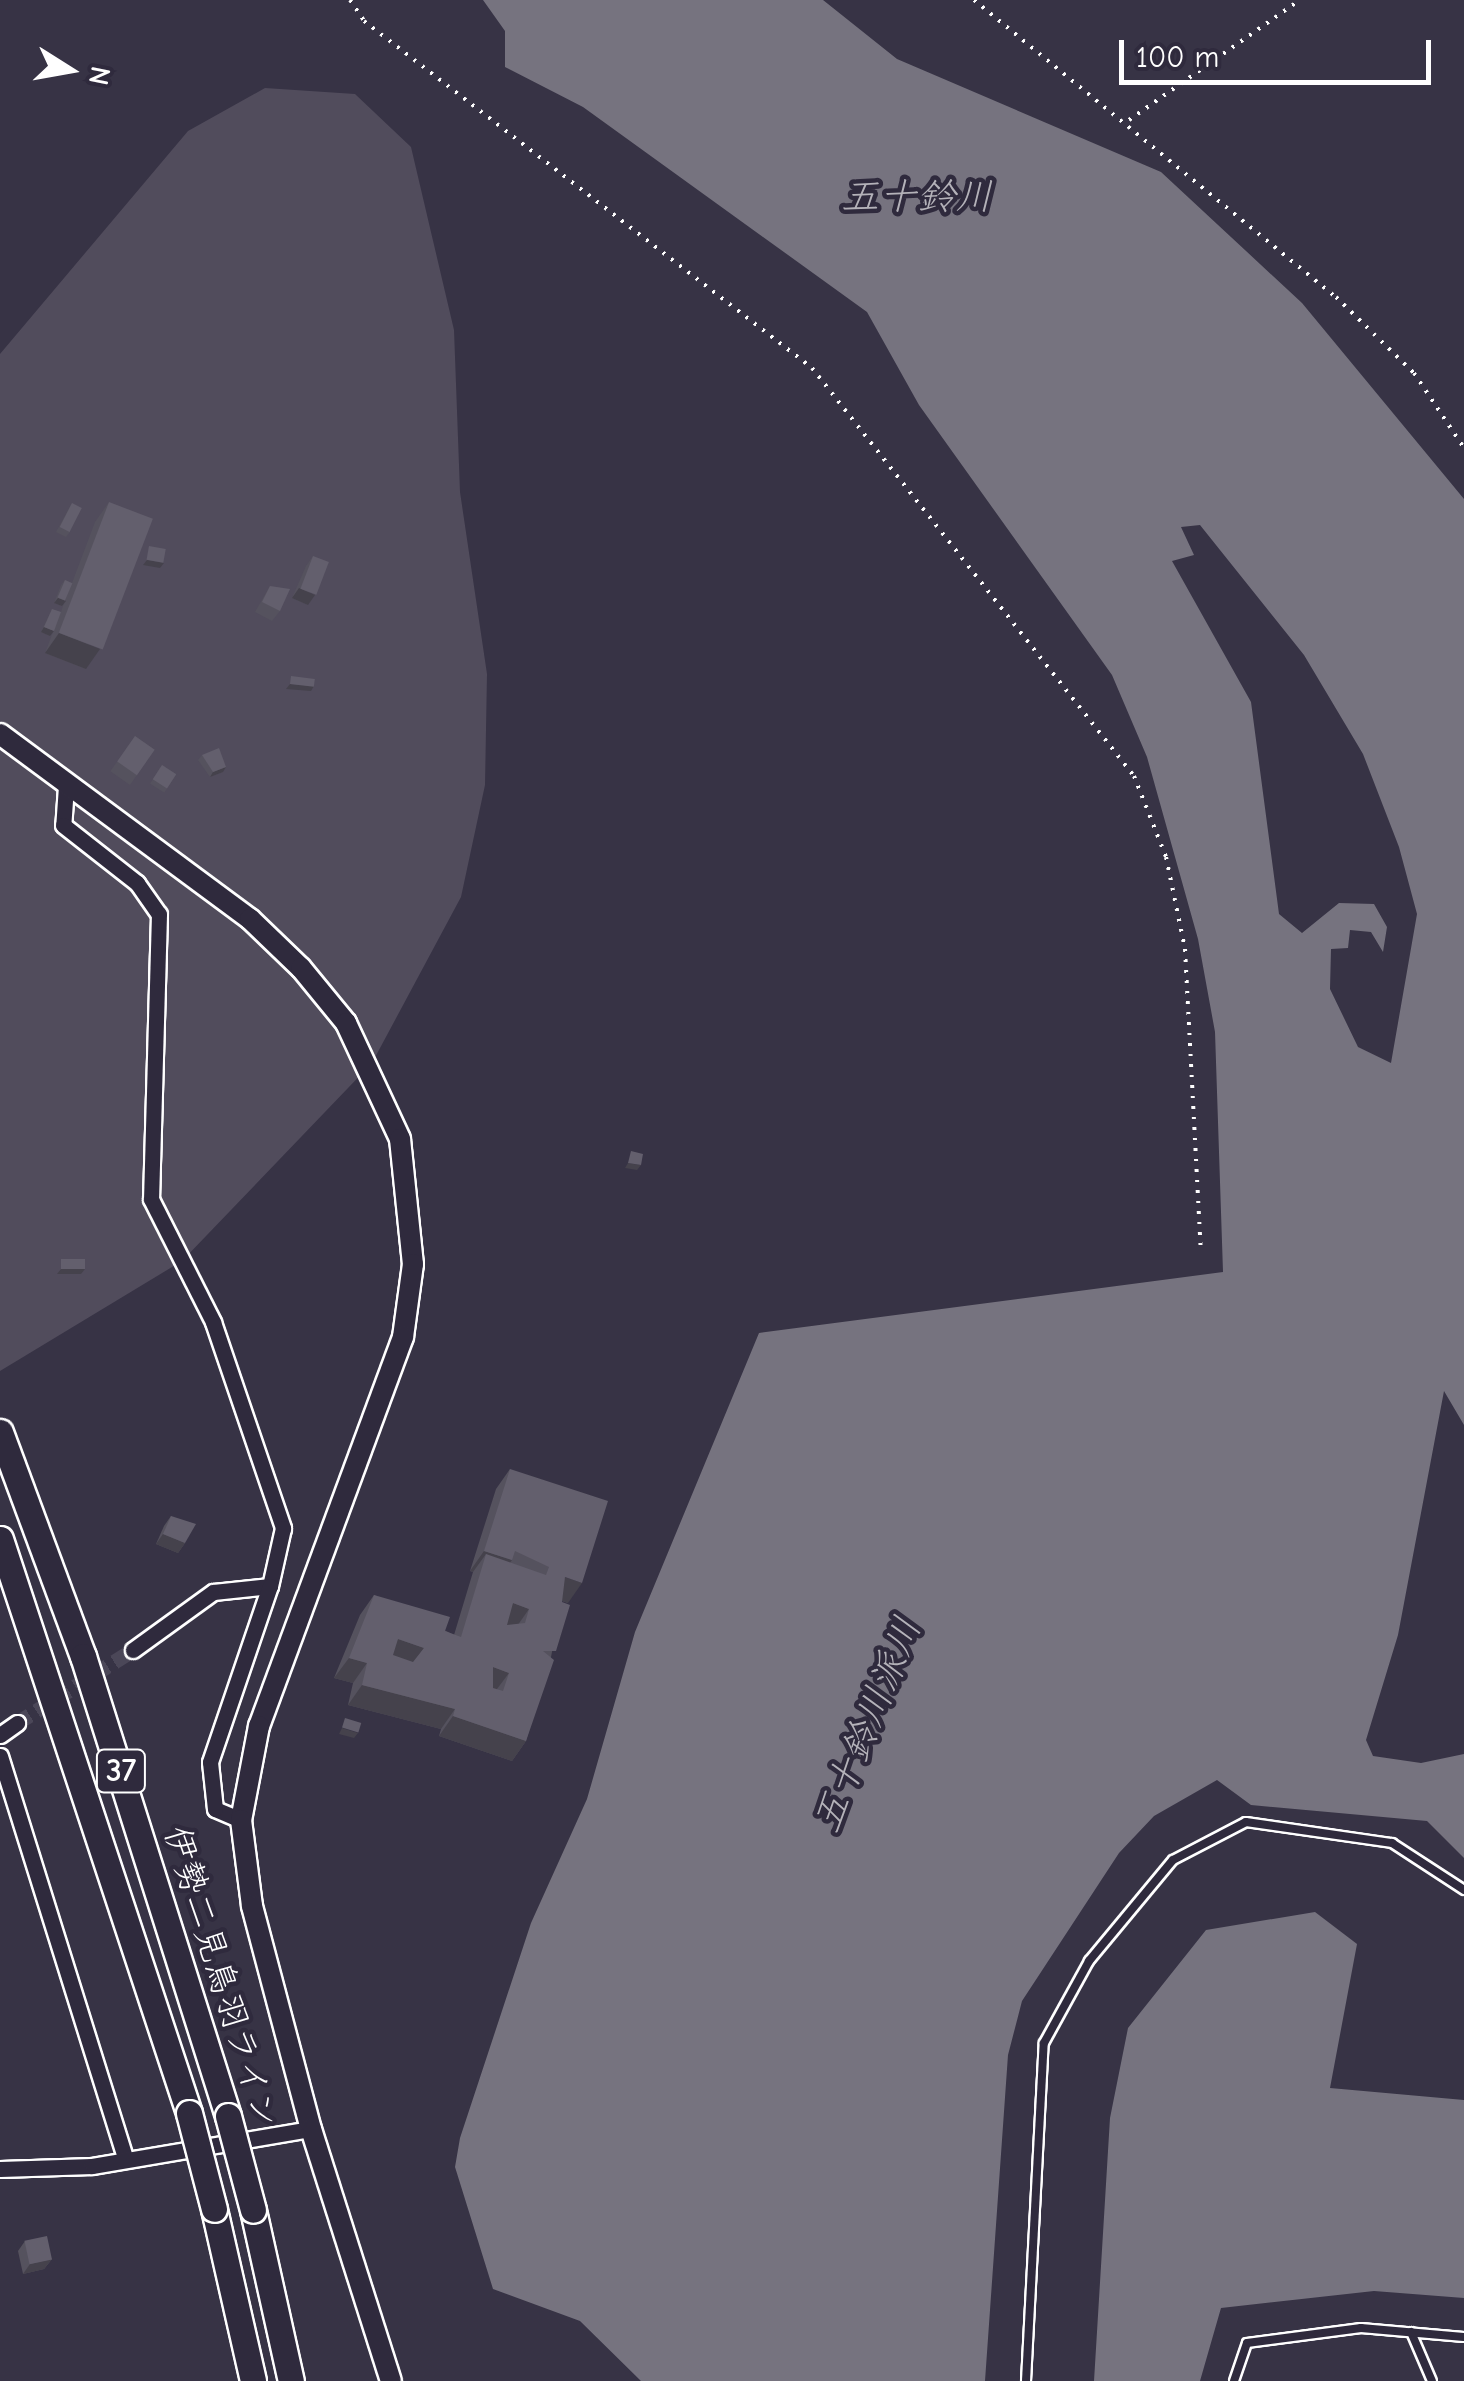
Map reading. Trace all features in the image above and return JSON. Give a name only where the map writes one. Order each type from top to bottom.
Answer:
[{"type":"main road","name":"伊勢二見鳥羽ライン","points":[[0,1432],[89,1674],[228,2116],[290,2381]]},
{"type":"main road","name":"伊勢二見鳥羽ライン","points":[[0,1539],[189,2114],[254,2381]]},
{"type":"street","points":[[0,734],[250,919],[300,968],[374,1071],[406,1177],[413,1264],[403,1337],[259,1726],[241,1820],[252,1906],[310,2129],[391,2381]]},
{"type":"street","points":[[66,786],[63,825],[138,884],[158,914],[151,1199],[214,1322],[282,1528],[270,1586],[210,1762],[215,1809],[241,1820]]},
{"type":"street","points":[[133,1650],[214,1592],[270,1586]]},
{"type":"street","points":[[0,1735],[17,1723]]},
{"type":"street","points":[[0,1756],[125,2157]]},
{"type":"street","points":[[0,2169],[125,2157],[310,2129]]},
{"type":"lane","points":[[1026,2381],[1044,2043],[1089,1961],[1173,1860],[1246,1822],[1392,1843],[1464,1890]]},
{"type":"lane","points":[[1234,2381],[1247,2343],[1361,2328],[1464,2337]]},
{"type":"lane","points":[[1411,2332],[1432,2381]]},
{"type":"path","points":[[350,0],[364,22],[812,368],[1134,776],[1166,857],[1185,949],[1202,1252]]},
{"type":"path","points":[[974,0],[1129,120],[1401,360],[1464,448]]},
{"type":"path","points":[[1129,120],[1300,0]]},
{"type":"shaded area","points":[[265,88],[355,94],[411,147],[454,330],[460,492],[487,674],[485,785],[461,897],[372,1063],[182,1261],[0,1371],[0,354],[188,131]]},
{"type":"water","points":[[483,0],[823,0],[897,59],[1161,172],[1302,303],[1464,499],[1464,1425],[1444,1391],[1398,1635],[1366,1740],[1373,1756],[1421,1763],[1464,1754],[1464,1858],[1427,1821],[1251,1805],[1217,1780],[1154,1816],[1119,1853],[1022,2001],[1008,2055],[985,2381],[641,2381],[580,2321],[493,2289],[455,2167],[460,2138],[531,1923],[587,1799],[635,1632],[759,1333],[1223,1272],[1215,1032],[1198,939],[1147,757],[1112,675],[919,405],[867,312],[583,107],[505,67],[505,31]],"holes":[[[1200,525],[1304,655],[1363,754],[1399,847],[1417,914],[1391,1063],[1358,1047],[1330,989],[1331,949],[1348,948],[1350,930],[1371,932],[1383,952],[1387,927],[1374,904],[1339,903],[1302,933],[1279,914],[1251,702],[1172,561],[1194,555],[1181,527]]]},
{"type":"water","points":[[1315,1912],[1357,1944],[1330,2088],[1464,2100],[1464,2298],[1374,2291],[1221,2308],[1200,2381],[1094,2381],[1110,2118],[1128,2028],[1206,1930]]},
{"type":"building","points":[[109,502],[153,519],[103,650],[59,633]]},
{"type":"building","points":[[72,503],[82,508],[70,532],[60,527]]},
{"type":"building","points":[[149,546],[166,549],[163,563],[147,560]]},
{"type":"building","points":[[313,556],[329,562],[316,595],[300,589]]},
{"type":"building","points":[[65,580],[72,583],[65,601],[58,597]]},
{"type":"building","points":[[270,586],[290,589],[280,611],[262,602]]},
{"type":"building","points":[[52,609],[61,612],[54,631],[44,627]]},
{"type":"building","points":[[291,676],[315,679],[314,687],[290,684]]},
{"type":"building","points":[[135,736],[155,750],[137,775],[117,761]]},
{"type":"building","points":[[219,748],[226,767],[213,772],[202,755]]},
{"type":"building","points":[[162,765],[176,774],[167,789],[153,779]]},
{"type":"building","points":[[631,1151],[643,1154],[641,1165],[628,1163]]},
{"type":"building","points":[[61,1259],[85,1259],[85,1269],[61,1269]]},
{"type":"building","points":[[510,1469],[608,1501],[582,1583],[565,1577],[562,1602],[570,1605],[556,1651],[543,1651],[554,1660],[526,1741],[453,1716],[455,1709],[362,1685],[367,1663],[349,1658],[374,1595],[450,1617],[445,1631],[461,1637],[486,1554],[546,1575],[549,1567],[515,1551],[512,1560],[484,1551]],"holes":[[[513,1603],[529,1609],[525,1623],[507,1625]],[[398,1639],[424,1648],[413,1662],[393,1655]],[[493,1667],[509,1673],[503,1691],[493,1688]]]},
{"type":"building","points":[[171,1516],[196,1524],[185,1543],[163,1534]]},
{"type":"building","points":[[345,1718],[361,1723],[358,1733],[342,1728]]},
{"type":"building","points":[[47,2236],[52,2259],[29,2264],[25,2241]]},
{"type":"tunnel","points":[[17,1723],[133,1650]]},
{"type":"water label","name":"五十鈴川","points":[[917,198]]},
{"type":"water label","name":"五十鈴川派川","points":[[868,1725]]}]
